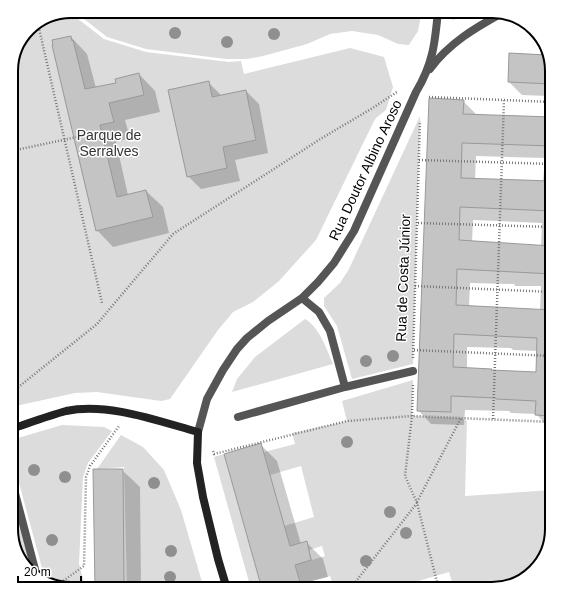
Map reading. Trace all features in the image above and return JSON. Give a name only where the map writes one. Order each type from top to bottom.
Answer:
[{"type":"street","name":"Rua Doutor Albino Aroso","points":[[198,432],[204,408],[211,390],[237,349],[247,338],[268,321],[302,298],[318,282],[334,263],[354,230],[416,92],[424,80],[433,53],[437,18]]},
{"type":"street","points":[[424,80],[438,58],[451,46],[470,32],[494,18]]},
{"type":"street","points":[[302,298],[319,312],[330,331],[345,387]]},
{"type":"street","points":[[238,417],[345,387],[413,371]]},
{"type":"street","points":[[18,427],[67,411],[95,409],[130,414],[198,432],[197,463],[203,497],[225,582]]},
{"type":"street","points":[[18,505],[35,568]]},
{"type":"path","points":[[39,29],[102,303]]},
{"type":"path","points":[[18,387],[97,324],[173,234],[397,92]]},
{"type":"path","points":[[429,97],[545,102]]},
{"type":"path","points":[[493,419],[504,100]]},
{"type":"path","name":"Rua de Costa Júnior","points":[[420,116],[412,416],[405,476],[417,503],[437,582]]},
{"type":"path","points":[[18,150],[82,136]]},
{"type":"path","points":[[419,160],[545,164]]},
{"type":"path","points":[[418,223],[545,227]]},
{"type":"path","points":[[415,286],[545,292]]},
{"type":"path","points":[[414,350],[545,356]]},
{"type":"path","points":[[212,448],[214,454],[347,421],[412,416],[545,422]]},
{"type":"path","points":[[355,582],[417,503],[461,418]]},
{"type":"path","points":[[63,581],[84,566],[86,477],[90,466],[119,426]]},
{"type":"green space","name":"Parque de Serralves","points":[[77,18],[104,39],[146,52],[229,62],[241,61],[244,74],[350,48],[384,57],[393,87],[386,110],[374,121],[316,240],[279,281],[253,302],[233,312],[218,330],[170,399],[161,401],[97,392],[75,393],[18,405],[18,67],[23,47],[36,31],[51,22],[60,19]]},
{"type":"green space","points":[[83,18],[421,18],[418,31],[409,45],[398,44],[378,35],[352,31],[330,34],[307,44],[247,59],[226,59],[146,49],[107,37]]},
{"type":"green space","points":[[420,116],[413,364],[352,379],[337,326],[324,306],[324,298],[340,283],[349,269]]},
{"type":"green space","points":[[305,319],[319,333],[333,364],[232,392],[237,379],[255,357]]},
{"type":"green space","points":[[413,380],[412,416],[461,418],[467,421],[465,496],[545,490],[545,536],[540,553],[522,573],[503,581],[452,582],[449,572],[415,582],[332,582],[330,576],[308,582],[300,582],[292,554],[309,549],[307,541],[290,546],[284,526],[314,517],[301,466],[270,475],[264,452],[295,444],[292,433],[347,421],[342,401]],"holes":[[[322,546],[325,556],[312,560],[309,550]]]},
{"type":"green space","points":[[62,425],[104,427],[112,431],[88,463],[83,477],[79,564],[84,582],[60,581],[44,574],[18,479],[18,438]]},
{"type":"green space","points":[[121,435],[143,447],[164,470],[181,510],[202,582],[127,582],[124,467],[97,469]]},
{"type":"green space","points":[[224,454],[260,582],[249,582],[214,457]]},
{"type":"green space","points":[[18,517],[30,563],[25,556],[19,540]]},
{"type":"building","points":[[71,36],[85,89],[116,83],[115,79],[139,73],[144,95],[109,103],[114,122],[100,125],[117,197],[146,190],[153,217],[96,231],[52,45],[52,40]]},
{"type":"building","points":[[509,53],[542,55],[544,60],[545,84],[508,82]]},
{"type":"building","points":[[209,81],[212,97],[246,90],[256,140],[223,147],[227,168],[187,177],[168,90]]},
{"type":"building","points":[[429,98],[464,100],[463,114],[545,117],[545,146],[462,143],[461,178],[545,181],[545,211],[460,207],[459,240],[545,246],[545,274],[457,269],[456,305],[545,310],[545,416],[535,415],[536,401],[451,396],[451,412],[417,411]],"holes":[[[454,334],[537,338],[536,372],[453,367]]]},
{"type":"building","points":[[261,443],[290,546],[307,541],[311,560],[295,565],[300,582],[260,582],[224,454]]},
{"type":"building","points":[[93,469],[123,469],[124,582],[95,582]]}]
